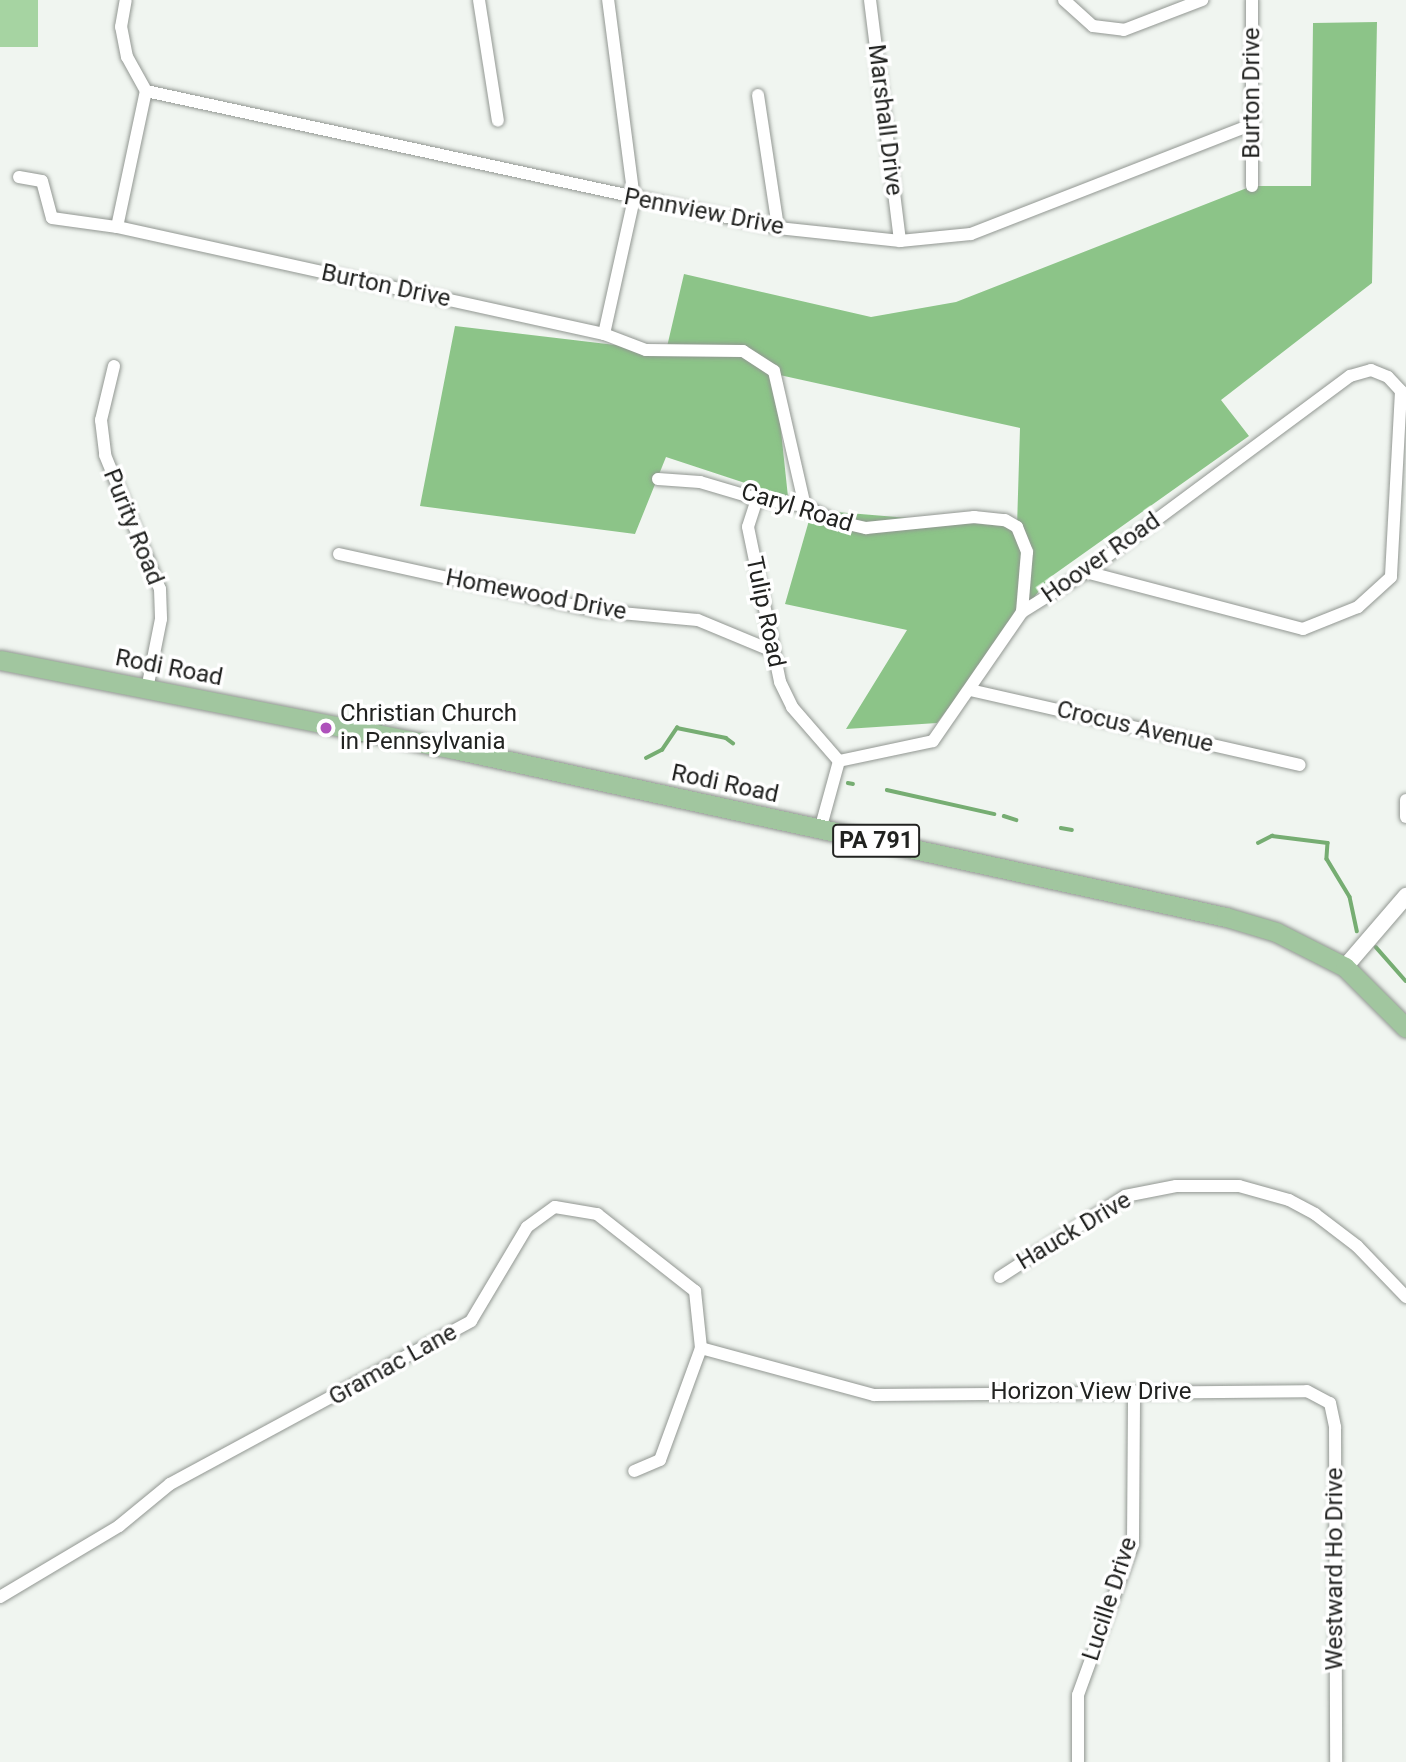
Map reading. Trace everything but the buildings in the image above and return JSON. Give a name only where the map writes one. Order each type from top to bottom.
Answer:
[{"type":"main road","name":"Rodi Road","points":[[0,660],[454,749],[1226,916],[1276,932],[1345,967],[1406,1028]]},
{"type":"street","points":[[117,227],[146,91],[127,57],[121,27],[126,0]]},
{"type":"street","points":[[480,0],[498,121]]},
{"type":"street","points":[[604,334],[634,200],[608,0]]},
{"type":"street","name":"Marshall Drive","points":[[870,0],[900,241]]},
{"type":"street","points":[[1064,0],[1093,26],[1124,30],[1202,0]]},
{"type":"street","name":"Burton Drive","points":[[1252,0],[1252,186]]},
{"type":"street","name":"Pennview Drive","points":[[146,91],[634,200],[778,228],[900,241],[971,234],[1253,124]]},
{"type":"street","points":[[758,95],[778,228]]},
{"type":"street","name":"Burton Drive","points":[[19,177],[42,181],[52,218],[117,227],[604,334],[646,350],[743,351],[774,371],[805,506]]},
{"type":"street","name":"Purity Road","points":[[114,366],[101,420],[104,455],[160,589],[161,619],[148,689]]},
{"type":"street","name":"Hoover Road","points":[[839,761],[933,741],[970,690],[1003,634],[1022,612],[1086,572],[1350,376],[1371,370],[1388,377],[1403,391]]},
{"type":"street","points":[[1086,572],[1303,629],[1359,607],[1391,577],[1403,391]]},
{"type":"street","name":"Caryl Road","points":[[658,479],[720,486],[757,499],[805,506],[835,521],[866,528],[993,517],[1017,527],[1029,568],[1022,612]]},
{"type":"street","name":"Tulip Road","points":[[757,499],[748,527],[771,650],[792,707],[839,761]]},
{"type":"street","name":"Homewood Drive","points":[[339,554],[599,611],[698,620],[771,650]]},
{"type":"street","name":"Crocus Avenue","points":[[970,690],[1300,765]]},
{"type":"street","points":[[820,830],[839,761]]},
{"type":"street","points":[[1406,800],[1406,817]]},
{"type":"street","points":[[1345,967],[1406,896]]},
{"type":"street","name":"Hauck Drive","points":[[1000,1277],[1125,1196],[1176,1186],[1239,1186],[1289,1200],[1315,1214],[1357,1246],[1406,1297]]},
{"type":"street","name":"Gramac Lane","points":[[0,1597],[119,1526],[170,1484],[471,1321],[527,1227],[555,1207],[597,1214],[695,1291],[701,1348],[660,1460],[634,1471]]},
{"type":"street","name":"Horizon View Drive","points":[[701,1348],[874,1395],[1307,1391]]},
{"type":"street","name":"Lucille Drive","points":[[1078,1762],[1078,1695],[1133,1544],[1134,1391]]},
{"type":"street","name":"Westward Ho Drive","points":[[1307,1391],[1331,1404],[1335,1427],[1336,1762]]},
{"type":"green space","points":[[0,0],[38,0],[38,47],[0,47]]},
{"type":"green space","points":[[1377,22],[1372,283],[1221,400],[1249,436],[1049,578],[937,723],[846,729],[907,630],[785,604],[812,510],[1017,527],[1020,428],[775,374],[788,497],[666,457],[635,534],[420,506],[455,326],[666,351],[684,274],[871,317],[956,302],[1252,186],[1311,186],[1313,23]]},
{"type":"waterway","points":[[380,725],[387,718],[403,717]]},
{"type":"waterway","points":[[646,758],[662,750],[677,728],[726,738],[733,743]]},
{"type":"waterway","points":[[351,741],[368,740]]},
{"type":"waterway","points":[[848,783],[853,784]]},
{"type":"waterway","points":[[887,790],[994,814]]},
{"type":"waterway","points":[[1004,816],[1016,820]]},
{"type":"waterway","points":[[1061,828],[1072,830]]},
{"type":"waterway","points":[[1258,843],[1272,836],[1328,843],[1327,859],[1350,897],[1357,931]]},
{"type":"waterway","points":[[1376,947],[1406,981]]},
{"type":"place","name":"Christian Church in Pennsylvania","points":[[326,728]]}]
